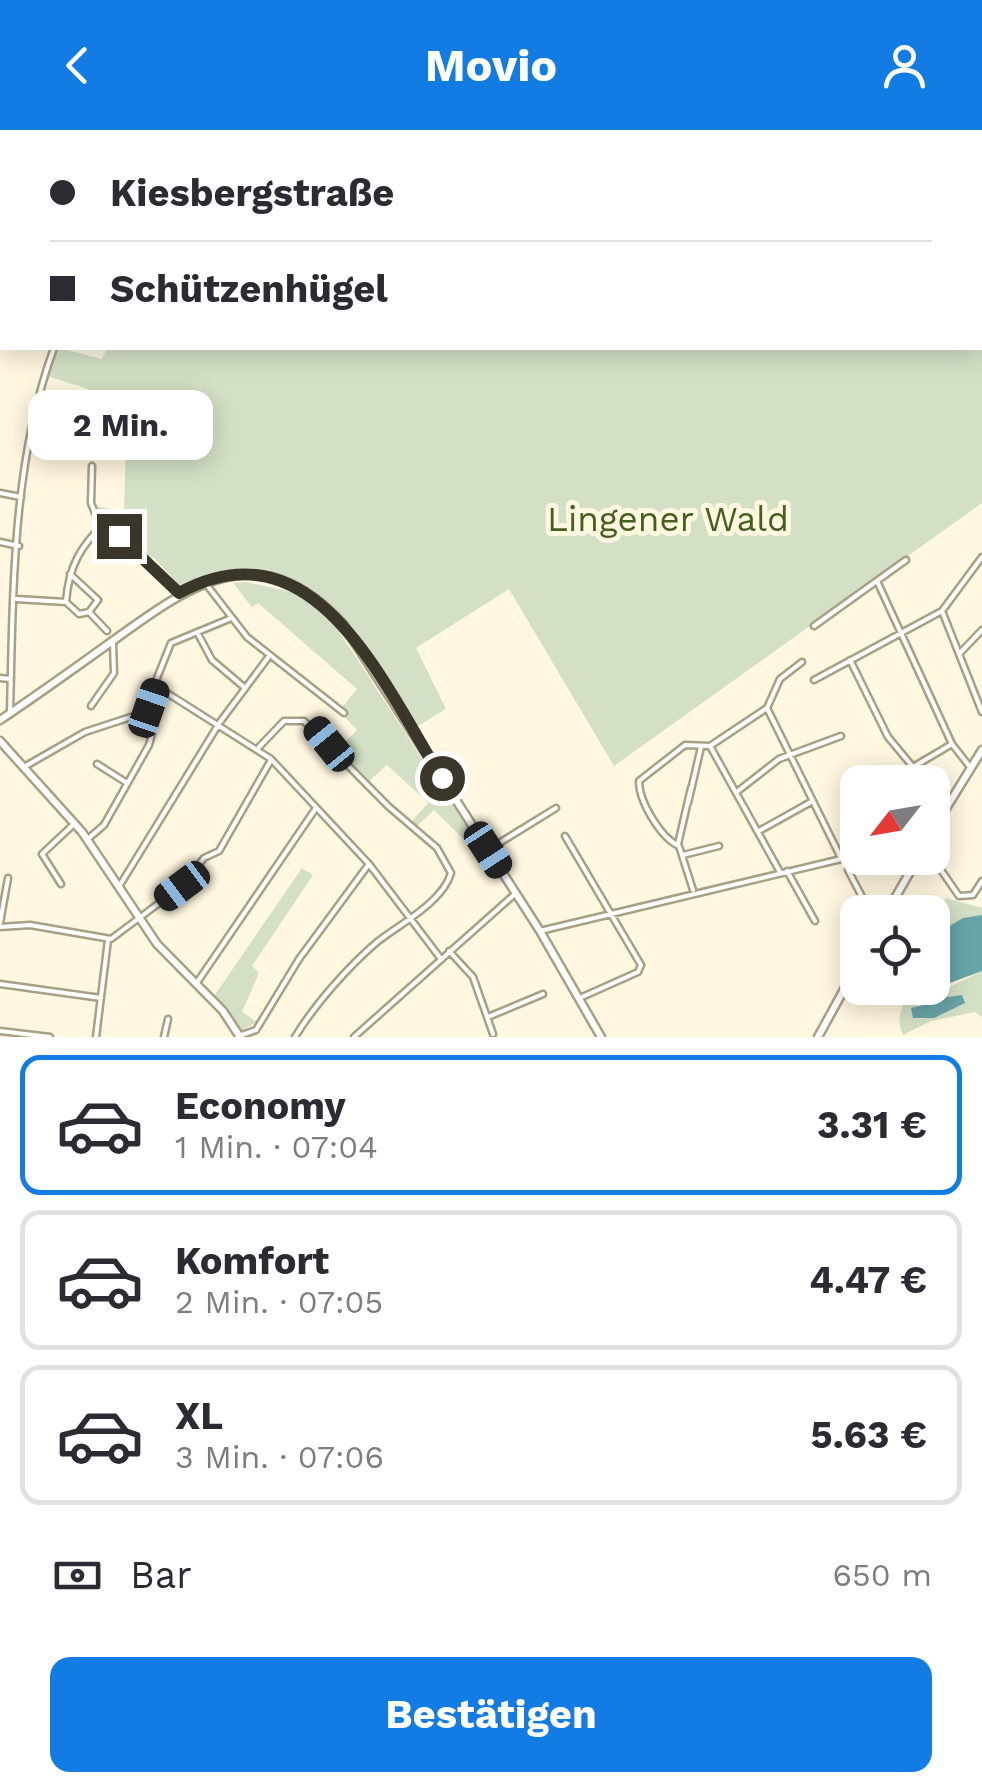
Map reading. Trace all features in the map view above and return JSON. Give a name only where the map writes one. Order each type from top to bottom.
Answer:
[{"type":"street","points":[[10,714],[22,497],[32,418],[53,350]]},
{"type":"street","points":[[92,466],[91,503],[105,523],[179,593]]},
{"type":"street","points":[[0,493],[22,497]]},
{"type":"street","points":[[66,602],[69,574],[80,548],[105,523]]},
{"type":"street","points":[[0,542],[19,546]]},
{"type":"street","points":[[814,680],[942,612],[982,557]]},
{"type":"street","points":[[814,626],[906,560]]},
{"type":"street","points":[[16,599],[66,602],[79,614],[89,612],[98,600],[69,574]]},
{"type":"street","points":[[0,720],[179,593],[205,582],[246,575],[283,580],[330,609],[355,642],[540,931],[601,1037]]},
{"type":"street","points":[[205,582],[229,619],[344,713]]},
{"type":"street","points":[[878,582],[952,744],[970,768]]},
{"type":"street","points":[[89,612],[106,631]]},
{"type":"street","points":[[942,612],[982,712]]},
{"type":"street","points":[[88,839],[104,825],[151,738],[143,713],[171,643],[229,619]]},
{"type":"street","points":[[959,654],[982,630]]},
{"type":"street","points":[[198,632],[217,666],[245,688]]},
{"type":"street","points":[[91,706],[114,672],[112,641]]},
{"type":"street","points":[[118,886],[131,872],[220,722],[270,655]]},
{"type":"street","points":[[850,660],[888,737],[911,765]]},
{"type":"street","points":[[678,844],[666,840],[640,793],[640,781],[685,745],[710,746],[767,708],[780,678],[802,662]]},
{"type":"street","points":[[0,678],[10,679]]},
{"type":"street","points":[[156,686],[220,722],[272,759],[370,864],[441,959]]},
{"type":"street","points":[[767,708],[840,856]]},
{"type":"street","points":[[24,767],[86,732],[143,713]]},
{"type":"street","points":[[259,747],[284,722],[304,721],[450,866],[449,881],[376,944],[312,1012],[295,1037]]},
{"type":"street","points":[[738,791],[754,782],[760,771],[788,756],[841,736]]},
{"type":"street","points":[[0,741],[88,839],[139,919],[240,1036],[254,1035],[299,959],[370,864]]},
{"type":"street","points":[[916,765],[952,744]]},
{"type":"street","points":[[693,891],[678,844],[701,746]]},
{"type":"street","points":[[710,746],[816,921]]},
{"type":"street","points":[[950,801],[982,750]]},
{"type":"street","points":[[8,878],[0,925],[30,925],[108,940],[192,878],[208,855],[219,851],[272,759]]},
{"type":"street","points":[[97,764],[128,783]]},
{"type":"street","points":[[758,831],[812,802]]},
{"type":"street","points":[[196,984],[316,808]]},
{"type":"street","points":[[488,850],[556,808]]},
{"type":"street","points":[[61,884],[42,854],[74,823]]},
{"type":"street","points":[[565,836],[641,969],[580,999]]},
{"type":"street","points":[[683,855],[720,846]]},
{"type":"street","points":[[540,931],[840,858]]},
{"type":"street","points":[[945,875],[959,896],[973,894],[982,881]]},
{"type":"street","points":[[354,1037],[516,894]]},
{"type":"street","points":[[96,1037],[108,940]]},
{"type":"street","points":[[449,952],[472,977],[493,1034]]},
{"type":"street","points":[[0,984],[101,998]]},
{"type":"street","points":[[488,1018],[543,994]]},
{"type":"street","points":[[818,1037],[840,997]]},
{"type":"street","points":[[164,1037],[168,1018]]},
{"type":"street","points":[[0,1031],[50,1037]]},
{"type":"green space","name":"Lingener Wald","points":[[58,350],[102,359],[106,350],[982,350],[982,503],[614,766],[509,589],[416,648],[446,709],[415,728],[349,628],[326,604],[299,586],[267,577],[228,577],[180,587],[169,580],[172,577],[153,557],[150,560],[96,513],[94,506],[124,511],[126,443],[119,436],[126,401],[47,376]]},
{"type":"green space","points":[[246,582],[302,594],[327,613],[494,869],[434,810],[417,826],[412,821],[428,803],[387,765],[367,783],[337,750],[357,730],[339,711],[357,689],[258,603],[252,607],[233,583]]},
{"type":"green space","points":[[302,868],[313,875],[252,966],[259,973],[242,1012],[257,1022],[241,1031],[212,999]]},
{"type":"green space","points":[[950,899],[982,908],[982,915],[950,925]]},
{"type":"green space","points":[[982,971],[982,1017],[975,1012],[931,1021],[903,1035],[903,1005],[922,1005],[916,1006],[913,1018],[933,1017],[950,1005],[954,996],[950,997],[950,987]]},
{"type":"water","points":[[982,915],[982,971],[950,983],[950,926],[963,918]]},
{"type":"water","points":[[962,995],[965,1003],[934,1018],[913,1018],[911,1008],[950,1005],[950,997]]},
{"type":"route","points":[[119,536],[179,593],[215,578],[246,575],[283,580],[316,597],[343,624],[442,778]]}]
